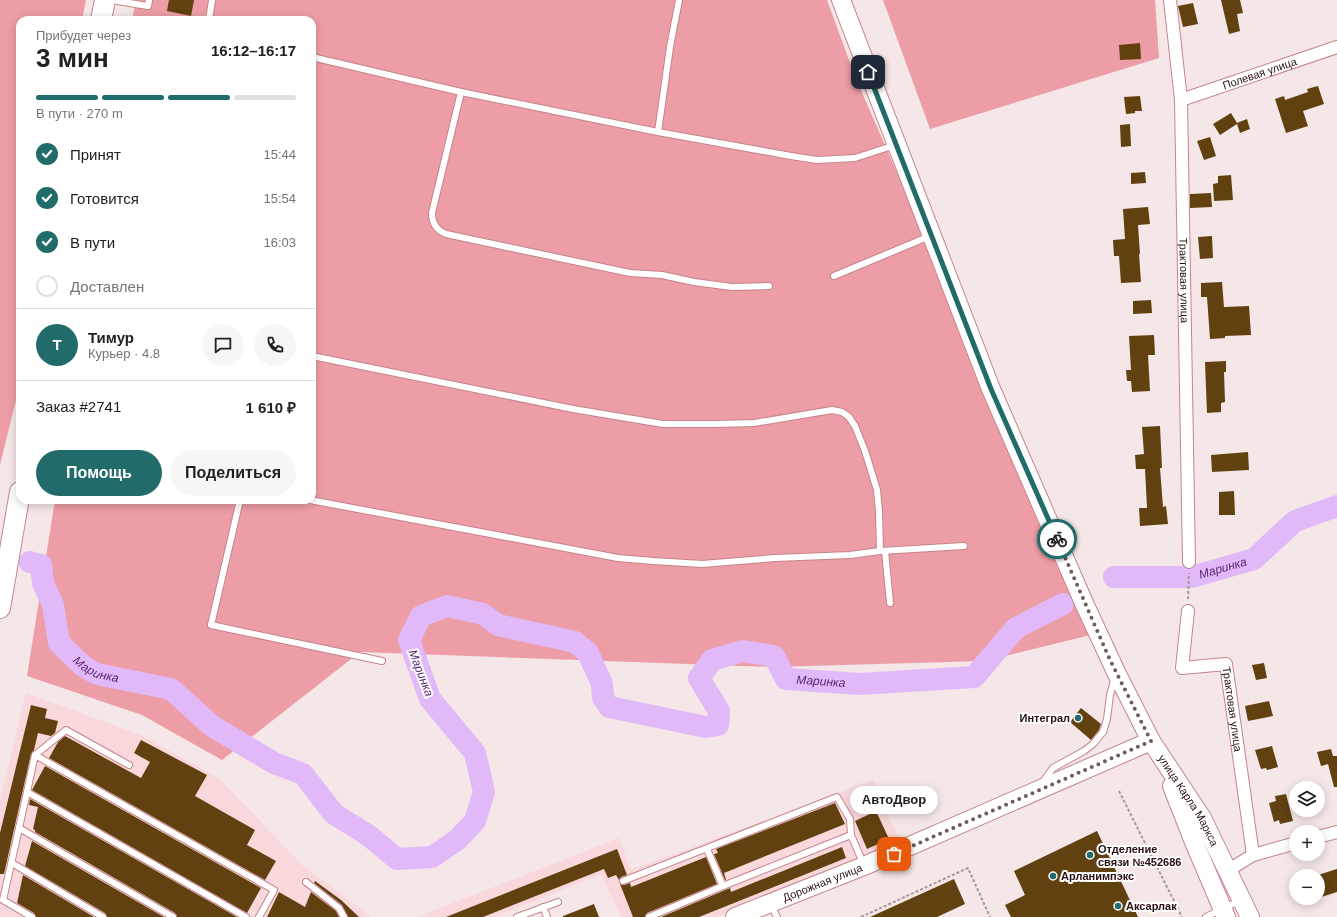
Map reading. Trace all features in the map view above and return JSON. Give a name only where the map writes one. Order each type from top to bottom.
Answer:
[{"type":"main road","points":[[102,16],[105,0]]},
{"type":"main road","points":[[840,0],[991,389],[1116,672],[1156,748]]},
{"type":"main road","points":[[0,608],[18,504]]},
{"type":"main road","name":"Дорожная улица","points":[[735,917],[773,910],[864,866],[1036,791],[1156,748]]},
{"type":"main road","name":"улица Карла Маркса","points":[[1156,748],[1202,818],[1250,917]]},
{"type":"main road","name":"улица Карла Маркса","points":[[1156,748],[1224,913]]},
{"type":"street","name":"Трактовая улица","points":[[1170,0],[1181,100],[1189,562]]},
{"type":"street","name":"Полевая улица","points":[[1181,100],[1337,47]]},
{"type":"street","name":"Трактовая улица","points":[[1188,611],[1182,668],[1226,664],[1254,855]]},
{"type":"street","points":[[1325,835],[1337,832]]},
{"type":"street","points":[[1228,871],[1254,855],[1289,845]]},
{"type":"lane","points":[[111,0],[148,6],[149,0]]},
{"type":"lane","points":[[210,16],[212,0]]},
{"type":"lane","points":[[658,132],[670,47],[679,0]]},
{"type":"lane","points":[[316,58],[461,92],[658,132],[817,160],[855,158],[896,145]]},
{"type":"lane","points":[[461,92],[432,213],[433,223],[440,231],[446,234],[630,273],[662,275],[694,282],[732,286],[768,286]]},
{"type":"lane","points":[[834,276],[932,236]]},
{"type":"lane","points":[[316,357],[566,407],[663,424],[754,423],[832,410],[842,412],[849,417],[855,426],[872,474],[879,511],[890,603]]},
{"type":"lane","points":[[316,501],[634,560],[702,564],[964,546]]},
{"type":"lane","points":[[239,504],[212,625],[382,661]]},
{"type":"lane","points":[[1036,791],[1053,768],[1084,751],[1093,744],[1103,732],[1107,720],[1110,695],[1116,672]]},
{"type":"lane","points":[[32,917],[4,900],[35,755],[66,730],[129,765]]},
{"type":"lane","points":[[35,755],[274,890],[259,917]]},
{"type":"lane","points":[[27,792],[246,917]]},
{"type":"lane","points":[[623,881],[837,797],[850,819],[851,835],[864,866]]},
{"type":"lane","points":[[19,828],[173,917]]},
{"type":"lane","points":[[649,917],[851,835]]},
{"type":"lane","points":[[707,849],[723,886]]},
{"type":"lane","points":[[12,862],[103,917]]},
{"type":"lane","points":[[306,882],[339,908],[344,917]]},
{"type":"lane","points":[[1206,917],[1224,913],[1241,900]]},
{"type":"lane","points":[[517,917],[558,902]]},
{"type":"lane","points":[[543,907],[548,917]]},
{"type":"path","points":[[1188,611],[1189,562]]},
{"type":"path","points":[[1119,791],[1182,917]]},
{"type":"path","points":[[862,917],[968,868],[990,917]]},
{"type":"shaded area","points":[[0,0],[86,0],[83,16],[16,16],[16,400],[0,465]]},
{"type":"shaded area","points":[[136,0],[827,0],[856,79],[1099,633],[984,661],[773,667],[360,652],[222,760],[142,715],[27,676],[54,504],[316,504],[316,16],[133,16]]},
{"type":"shaded area","points":[[883,0],[1155,0],[1159,58],[930,129]]},
{"type":"shaded area","points":[[26,693],[141,735],[219,778],[302,865],[371,917],[0,917],[0,801]]},
{"type":"shaded area","points":[[873,780],[901,843],[717,917],[621,917],[601,874],[496,917],[417,917],[619,838],[631,870]]},
{"type":"building","points":[[169,0],[194,0],[191,16],[167,11]]},
{"type":"building","points":[[1221,0],[1240,0],[1243,13],[1237,14],[1240,31],[1229,34]]},
{"type":"building","points":[[1193,3],[1198,24],[1183,27],[1178,6]]},
{"type":"building","points":[[1140,43],[1141,59],[1120,60],[1119,45]]},
{"type":"building","points":[[1318,86],[1324,104],[1303,111],[1308,126],[1286,133],[1275,99],[1284,96],[1285,100],[1308,92],[1307,89]]},
{"type":"building","points":[[1140,96],[1142,111],[1135,111],[1135,113],[1126,114],[1124,97]]},
{"type":"building","points":[[1231,113],[1237,123],[1247,119],[1250,129],[1240,133],[1237,124],[1220,135],[1213,124]]},
{"type":"building","points":[[1130,124],[1131,146],[1121,147],[1120,125]]},
{"type":"building","points":[[1210,137],[1216,156],[1204,160],[1197,141]]},
{"type":"building","points":[[1145,172],[1146,183],[1131,184],[1131,173]]},
{"type":"building","points":[[1231,175],[1233,200],[1214,201],[1213,184],[1218,183],[1218,176]]},
{"type":"building","points":[[1211,193],[1212,207],[1190,208],[1190,194]]},
{"type":"building","points":[[1148,207],[1150,224],[1138,225],[1141,282],[1121,283],[1119,256],[1114,256],[1113,240],[1125,239],[1123,209]]},
{"type":"building","points":[[1212,236],[1213,258],[1200,259],[1198,237]]},
{"type":"building","points":[[1222,282],[1224,307],[1249,306],[1251,335],[1225,336],[1225,338],[1210,339],[1207,297],[1201,297],[1201,283]]},
{"type":"building","points":[[1151,300],[1152,313],[1133,314],[1133,301]]},
{"type":"building","points":[[1154,335],[1155,355],[1148,355],[1150,391],[1132,392],[1131,381],[1127,381],[1126,370],[1131,370],[1129,336]]},
{"type":"building","points":[[1226,361],[1226,372],[1224,372],[1225,402],[1221,403],[1221,412],[1207,413],[1205,362]]},
{"type":"building","points":[[1160,426],[1162,468],[1160,468],[1163,507],[1166,506],[1168,524],[1140,526],[1139,508],[1147,508],[1145,469],[1136,469],[1135,455],[1144,454],[1142,427]]},
{"type":"building","points":[[1248,452],[1249,470],[1212,472],[1211,455]]},
{"type":"building","points":[[1234,491],[1235,515],[1219,515],[1219,492]]},
{"type":"building","points":[[1264,663],[1267,678],[1256,680],[1252,665]]},
{"type":"building","points":[[1269,701],[1273,716],[1248,721],[1245,706]]},
{"type":"building","points":[[31,705],[47,709],[45,718],[58,721],[55,733],[51,736],[38,733],[34,750],[31,754],[4,874],[0,874],[0,833]]},
{"type":"building","points":[[1081,708],[1101,724],[1099,730],[1091,740],[1070,722]]},
{"type":"building","points":[[65,736],[141,778],[150,762],[134,753],[141,740],[207,775],[195,796],[255,830],[247,845],[276,861],[265,880],[49,758],[58,742]]},
{"type":"building","points":[[1272,746],[1278,767],[1267,770],[1266,768],[1261,769],[1255,750]]},
{"type":"building","points":[[1331,749],[1333,756],[1337,756],[1337,787],[1334,787],[1328,764],[1321,766],[1317,752]]},
{"type":"building","points":[[45,766],[261,888],[247,913],[32,790]]},
{"type":"building","points":[[1286,794],[1289,806],[1289,817],[1292,817],[1293,821],[1280,824],[1279,820],[1274,822],[1269,803],[1276,801],[1275,796]]},
{"type":"building","points":[[30,799],[237,917],[177,917],[175,913],[35,832],[33,829],[38,807],[29,805]]},
{"type":"building","points":[[835,803],[845,824],[724,873],[725,880],[714,854],[718,853],[716,849]]},
{"type":"building","points":[[876,811],[889,839],[867,849],[855,821]]},
{"type":"building","name":"Арланимпэкс","points":[[1097,831],[1138,917],[1011,917],[1005,905],[1025,895],[1014,871]]},
{"type":"building","points":[[32,841],[164,917],[107,917],[105,913],[25,866]]},
{"type":"building","points":[[842,847],[846,858],[699,917],[661,917],[730,888],[731,892]]},
{"type":"building","points":[[617,849],[627,875],[621,877],[619,880],[616,875],[608,878],[604,869],[483,917],[446,917]]},
{"type":"building","points":[[706,857],[717,884],[647,913],[645,917],[633,917],[620,884],[624,885],[630,883],[631,887]]},
{"type":"building","points":[[1337,869],[1337,892],[1325,896],[1325,873]]},
{"type":"building","points":[[23,875],[94,917],[36,917],[34,913],[17,903]]},
{"type":"building","points":[[954,879],[965,904],[937,917],[870,917]]},
{"type":"building","points":[[315,881],[341,900],[359,917],[348,917],[342,905],[314,883]]},
{"type":"building","points":[[279,892],[305,907],[311,892],[336,911],[339,917],[267,917]]},
{"type":"building","points":[[594,904],[599,917],[563,917],[563,916]]},
{"type":"waterway","name":"Маринка","points":[[1114,577],[1192,577],[1254,559],[1295,521],[1337,506]]},
{"type":"waterway","name":"Маринка","points":[[30,562],[41,565],[43,583],[53,605],[59,643],[83,666],[97,674],[171,689],[212,726],[274,763],[303,774],[334,814],[368,835],[397,859],[432,857],[457,840],[475,821],[484,792],[475,753],[430,699],[409,640],[421,616],[447,606],[483,614],[498,625],[575,642],[588,653],[602,684],[603,698],[609,707],[706,727],[718,725],[719,711],[699,678],[712,660],[742,651],[774,656],[786,679],[860,684],[974,677],[1016,628],[1063,604]]},
{"type":"way so far","points":[[894,854],[1151,741],[1110,660],[1057,539]]},
{"type":"place","name":"Интеграл","points":[[1078,718]]},
{"type":"place","name":"АвтоДвор","points":[[894,854]]},
{"type":"place","name":"Отделение связи №452686","points":[[1090,855]]},
{"type":"place","name":"Арланимпэкс","points":[[1053,876]]},
{"type":"place","name":"Аксарлак","points":[[1118,906]]},
{"type":"route","points":[[868,72],[991,389],[1057,539]]}]
